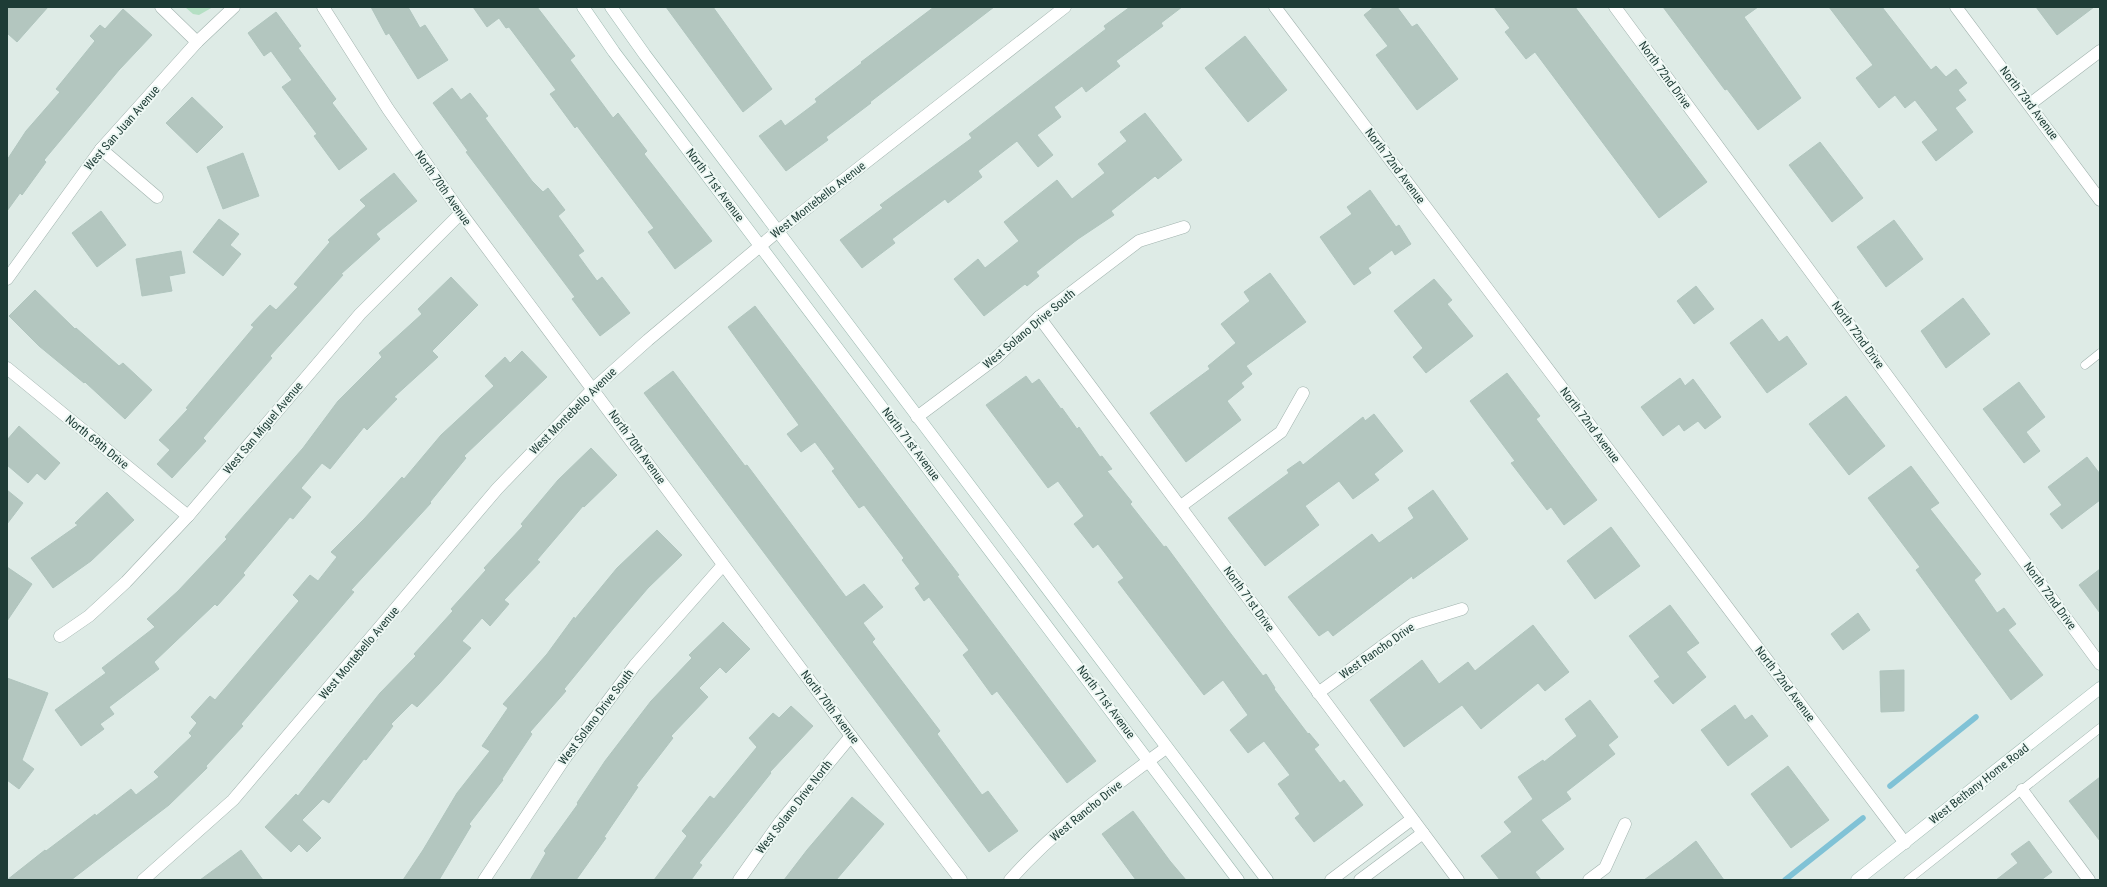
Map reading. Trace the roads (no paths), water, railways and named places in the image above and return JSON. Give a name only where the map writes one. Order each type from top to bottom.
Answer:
[{"type":"street","points":[[161,7],[198,42]]},
{"type":"street","name":"West San Juan Avenue","points":[[7,279],[100,150],[198,42],[234,7]]},
{"type":"street","name":"North 70th Avenue","points":[[323,7],[388,109],[461,213],[851,736],[961,880]]},
{"type":"street","name":"North 71st Avenue","points":[[583,7],[614,52],[1150,760],[1238,880]]},
{"type":"street","name":"North 71st Avenue","points":[[611,7],[917,417],[1267,880]]},
{"type":"street","name":"West Montebello Avenue","points":[[144,880],[159,875],[233,800],[497,489],[593,389],[648,340],[778,231],[1065,7]]},
{"type":"street","name":"North 72nd Avenue","points":[[1275,7],[1904,842]]},
{"type":"street","name":"North 72nd Drive","points":[[1615,7],[2100,664]]},
{"type":"street","name":"North 73rd Avenue","points":[[1956,7],[2030,104],[2100,200]]},
{"type":"street","points":[[2030,104],[2100,51]]},
{"type":"street","points":[[100,150],[157,197]]},
{"type":"street","name":"West San Miguel Avenue","points":[[60,636],[89,616],[126,582],[188,516],[360,314],[461,213]]},
{"type":"street","name":"West Solano Drive South","points":[[900,430],[996,358],[1039,317],[1139,241],[1184,227]]},
{"type":"street","name":"North 71st Drive","points":[[1039,317],[1458,880]]},
{"type":"street","name":"North 69th Drive","points":[[7,368],[188,516]]},
{"type":"street","points":[[1181,506],[1281,432],[1304,393]]},
{"type":"street","name":"West Solano Drive South","points":[[484,880],[565,758],[630,671],[723,564]]},
{"type":"street","name":"West Rancho Drive","points":[[1318,693],[1413,624],[1462,609]]},
{"type":"street","name":"West Bethany Home Road","points":[[1857,880],[2100,688]]},
{"type":"street","name":"West Solano Drive North","points":[[739,880],[780,822],[851,736]]},
{"type":"street","name":"West Rancho Drive","points":[[1010,880],[1026,863],[1071,822],[1166,748]]},
{"type":"street","points":[[2022,790],[2089,880]]},
{"type":"street","points":[[1331,880],[1344,876],[1412,819]]},
{"type":"street","points":[[1589,880],[1605,868],[1625,824]]},
{"type":"street","points":[[1360,880],[1423,833]]},
{"type":"lane","points":[[2085,365],[2100,353]]},
{"type":"lane","points":[[1908,880],[2100,728]]},
{"type":"waterway","points":[[1890,786],[1976,717]]},
{"type":"waterway","points":[[1785,880],[1863,818]]}]
